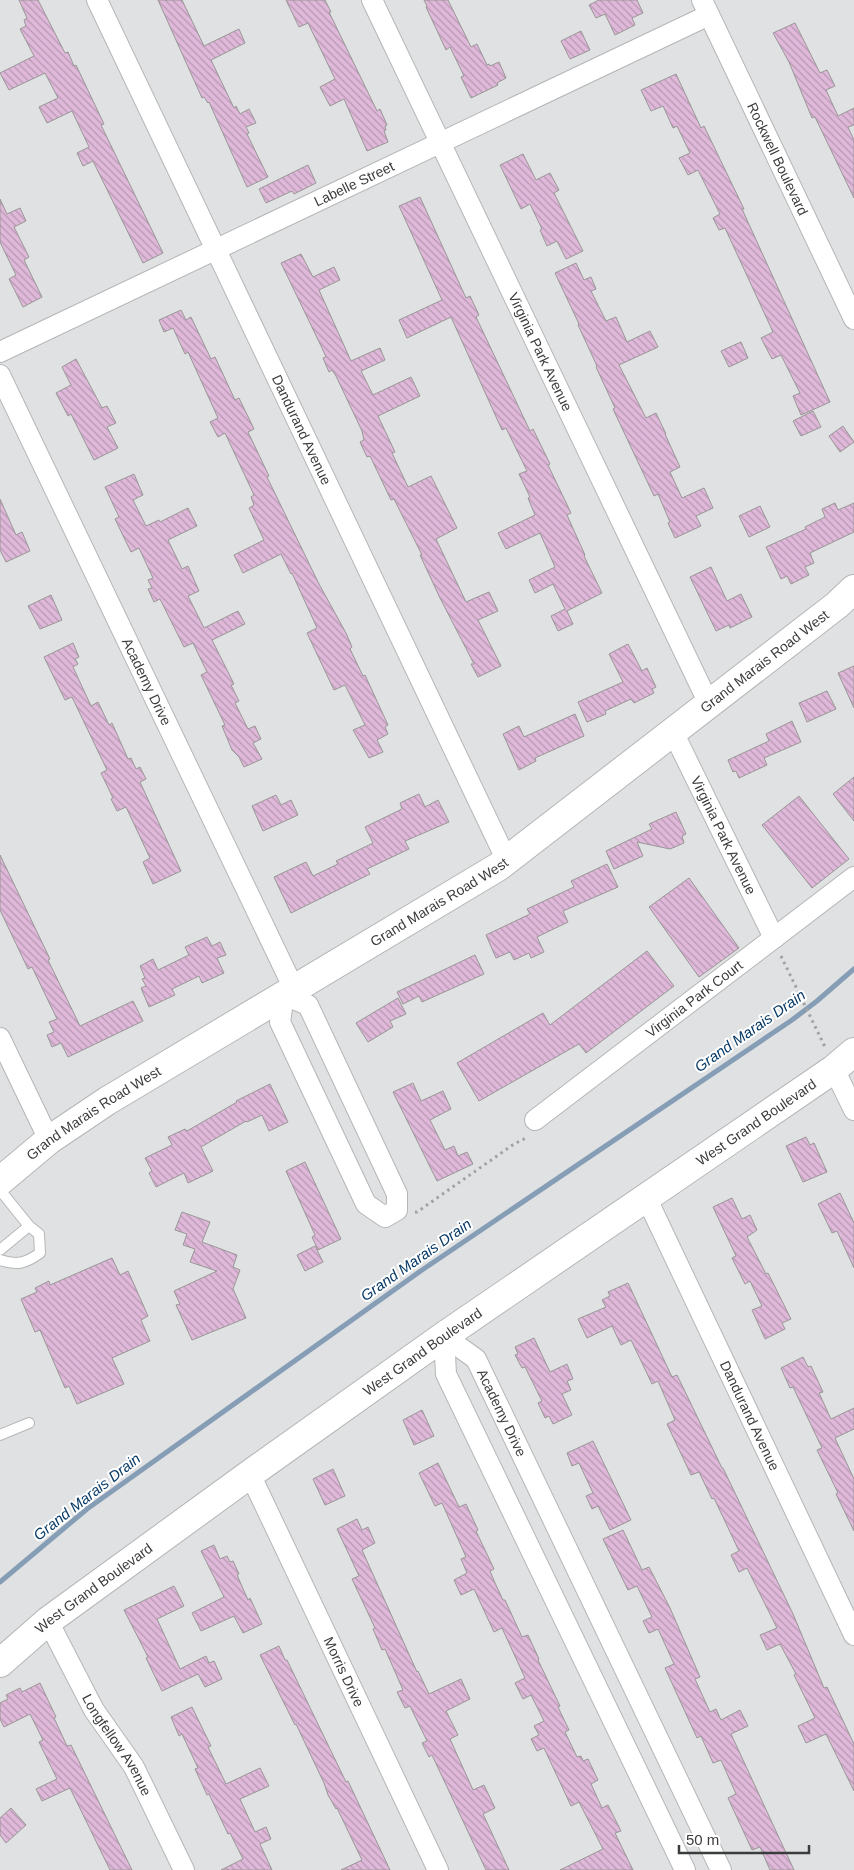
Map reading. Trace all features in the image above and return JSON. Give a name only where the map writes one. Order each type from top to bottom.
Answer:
[{"type":"street","name":"Dandurand Avenue","points":[[97,0],[507,861]]},
{"type":"street","name":"Virginia Park Avenue","points":[[372,0],[708,704]]},
{"type":"street","name":"Labelle Street","points":[[0,352],[440,143],[705,8]]},
{"type":"street","name":"Rockwell Boulevard","points":[[705,8],[854,319]]},
{"type":"street","name":"Academy Drive","points":[[0,375],[289,992]]},
{"type":"street","name":"Grand Marais Road West","points":[[0,1181],[49,1140],[107,1101],[507,861],[837,605],[854,589]]},
{"type":"street","name":"Virginia Park Avenue","points":[[673,732],[778,947]]},
{"type":"street","name":"Virginia Park Court","points":[[534,1120],[778,947],[854,877]]},
{"type":"street","points":[[289,992],[308,1005],[397,1194],[398,1210],[385,1217],[366,1204],[280,1022],[289,992]]},
{"type":"street","points":[[0,1038],[49,1140]]},
{"type":"street","points":[[839,1058],[854,1110]]},
{"type":"street","name":"West Grand Boulevard","points":[[0,1663],[48,1621],[250,1474],[444,1336],[646,1197],[839,1058]]},
{"type":"street","name":"Dandurand Avenue","points":[[646,1197],[854,1635]]},
{"type":"street","name":"Academy Drive","points":[[444,1336],[476,1359],[721,1870]]},
{"type":"street","points":[[444,1336],[446,1374],[685,1870]]},
{"type":"street","name":"Morris Drive","points":[[250,1474],[438,1870]]},
{"type":"street","name":"Longfellow Avenue","points":[[48,1621],[94,1710],[134,1767],[184,1870]]},
{"type":"lane","points":[[0,1190],[29,1226],[39,1234],[40,1254],[26,1263],[0,1260]]},
{"type":"lane","points":[[0,1250],[29,1226]]},
{"type":"lane","points":[[0,1435],[29,1423]]},
{"type":"path","points":[[778,947],[839,1058]]},
{"type":"path","points":[[411,1211],[417,1212],[514,1144]]},
{"type":"building","points":[[19,0],[38,0],[65,53],[68,52],[74,66],[76,65],[104,124],[101,125],[163,253],[143,263],[93,161],[83,166],[77,153],[89,147],[72,111],[47,123],[39,107],[58,98],[45,73],[9,90],[0,73],[34,56],[20,29],[26,26],[24,20],[27,18]]},
{"type":"building","points":[[158,0],[182,0],[204,46],[239,29],[245,43],[211,60],[234,108],[236,106],[240,114],[249,109],[256,123],[246,127],[249,133],[247,134],[268,177],[247,187],[209,102],[204,97],[202,98]]},
{"type":"building","points":[[286,0],[325,0],[377,111],[380,109],[387,125],[384,131],[388,142],[367,151],[344,99],[330,106],[320,87],[335,79],[308,23],[299,27]]},
{"type":"building","points":[[424,0],[448,0],[471,47],[477,44],[487,65],[489,64],[490,66],[499,62],[506,78],[497,83],[498,85],[471,98],[461,77],[464,76],[450,47],[446,50]]},
{"type":"building","points":[[599,0],[637,0],[643,13],[632,18],[635,25],[615,35],[605,14],[596,18],[589,5]]},
{"type":"building","points":[[795,23],[820,73],[827,70],[835,86],[826,90],[838,116],[854,108],[854,125],[848,127],[854,140],[854,198],[815,117],[812,118],[789,62],[773,33]]},
{"type":"building","points":[[581,31],[590,50],[570,59],[561,41]]},
{"type":"building","points":[[676,74],[701,128],[704,126],[744,209],[742,209],[830,402],[801,415],[793,396],[800,393],[781,355],[772,359],[761,338],[773,332],[725,228],[719,230],[713,218],[720,214],[698,170],[688,175],[679,158],[690,153],[677,126],[673,128],[663,106],[651,111],[641,90]]},
{"type":"building","points":[[523,154],[536,180],[550,173],[559,190],[554,193],[583,251],[566,259],[557,241],[547,246],[540,230],[542,229],[530,204],[521,209],[500,165]]},
{"type":"building","points":[[308,165],[316,183],[294,194],[292,191],[266,203],[259,189]]},
{"type":"building","points":[[420,197],[466,298],[470,296],[479,315],[476,317],[530,431],[533,429],[550,464],[548,465],[571,513],[567,515],[602,593],[567,611],[573,624],[558,631],[551,616],[565,609],[553,584],[535,593],[529,580],[555,567],[540,533],[506,549],[498,533],[535,515],[528,498],[530,497],[519,474],[527,471],[506,428],[502,430],[451,317],[407,338],[399,320],[442,300],[399,206]]},
{"type":"building","points":[[0,199],[7,214],[20,208],[26,221],[14,227],[29,257],[24,260],[42,297],[23,307],[9,279],[16,275],[0,242]]},
{"type":"building","points":[[301,254],[313,277],[334,267],[340,280],[319,290],[351,361],[380,348],[385,360],[361,371],[373,395],[411,377],[420,396],[378,416],[395,452],[392,453],[408,487],[431,476],[457,528],[436,539],[466,602],[489,592],[498,611],[478,620],[501,666],[478,677],[471,664],[474,664],[440,598],[420,555],[422,555],[394,499],[391,500],[370,456],[367,457],[360,442],[364,440],[362,431],[336,376],[332,370],[329,372],[323,358],[326,357],[281,263]]},
{"type":"building","points":[[576,263],[584,280],[591,277],[596,289],[591,291],[606,321],[616,317],[627,342],[650,331],[658,347],[619,365],[646,418],[656,413],[666,434],[680,467],[670,472],[682,498],[704,488],[713,508],[696,516],[701,526],[675,538],[658,494],[654,496],[613,409],[615,408],[555,273]]},
{"type":"building","points":[[181,310],[186,320],[191,317],[211,359],[215,357],[235,400],[239,398],[254,429],[248,432],[269,476],[267,477],[319,584],[346,633],[352,647],[350,649],[363,676],[365,675],[388,725],[385,727],[388,734],[377,740],[383,752],[369,758],[353,730],[365,725],[345,685],[334,690],[307,633],[317,628],[292,573],[281,554],[243,573],[234,555],[264,540],[249,508],[254,505],[251,497],[254,495],[225,433],[218,437],[210,422],[218,418],[188,352],[185,354],[173,328],[164,332],[159,320]]},
{"type":"building","points":[[741,342],[748,358],[729,367],[721,351]]},
{"type":"building","points":[[76,359],[102,408],[107,406],[116,423],[107,427],[118,448],[94,460],[71,414],[68,416],[56,393],[71,385],[62,367]]},
{"type":"building","points":[[813,411],[821,427],[801,436],[793,421]]},
{"type":"building","points":[[843,426],[854,442],[840,452],[829,436]]},
{"type":"building","points":[[134,474],[143,495],[133,500],[146,526],[159,520],[160,522],[188,508],[197,526],[168,540],[182,569],[188,566],[199,591],[188,596],[204,628],[238,611],[245,624],[212,640],[234,684],[231,685],[239,701],[235,703],[248,729],[255,726],[261,739],[253,743],[262,759],[244,767],[239,757],[232,750],[222,726],[225,725],[201,675],[207,672],[193,643],[184,647],[160,599],[154,602],[148,589],[152,588],[148,580],[153,578],[139,548],[131,552],[115,519],[119,517],[105,487]]},
{"type":"building","points":[[0,499],[16,535],[22,532],[30,551],[6,562],[0,550]]},
{"type":"building","points":[[835,503],[838,510],[854,503],[854,532],[810,553],[814,563],[805,567],[809,575],[791,584],[787,576],[781,579],[766,547],[806,529],[805,527],[825,517],[822,509]]},
{"type":"building","points":[[760,506],[770,527],[749,537],[739,516]]},
{"type":"building","points":[[711,567],[727,601],[741,594],[752,617],[730,628],[729,625],[716,631],[690,577]]},
{"type":"building","points":[[51,595],[62,620],[40,629],[28,606]]},
{"type":"building","points":[[73,643],[79,657],[75,659],[78,664],[73,667],[91,706],[98,702],[109,725],[112,723],[128,759],[131,758],[136,769],[140,767],[146,779],[140,782],[181,871],[153,884],[143,862],[150,858],[126,807],[117,811],[101,773],[107,770],[72,697],[65,700],[44,657]]},
{"type":"building","points":[[628,644],[642,671],[647,668],[656,687],[652,689],[654,693],[634,703],[631,699],[605,711],[606,714],[587,722],[578,702],[623,682],[609,654]]},
{"type":"building","points":[[854,666],[854,708],[838,673]]},
{"type":"building","points":[[827,691],[836,709],[807,722],[799,703]]},
{"type":"building","points":[[575,714],[584,736],[535,758],[536,761],[519,770],[503,734],[519,726],[524,737]]},
{"type":"building","points":[[792,721],[801,742],[764,758],[767,765],[739,778],[736,771],[733,772],[728,760],[769,741],[766,734]]},
{"type":"building","points":[[854,777],[854,821],[833,794]]},
{"type":"building","points":[[419,794],[425,807],[438,800],[449,822],[405,841],[409,849],[367,869],[370,874],[291,913],[274,877],[306,862],[313,876],[338,864],[336,861],[373,843],[365,827],[402,809],[400,803]]},
{"type":"building","points":[[276,795],[281,805],[291,800],[298,815],[263,831],[252,806]]},
{"type":"building","points":[[799,796],[849,859],[812,888],[762,825]]},
{"type":"building","points":[[676,812],[686,834],[682,836],[684,843],[670,849],[637,842],[643,856],[614,869],[606,851],[652,829],[649,824]]},
{"type":"building","points":[[0,855],[80,1026],[133,1001],[143,1021],[68,1057],[61,1043],[52,1047],[47,1035],[54,1032],[49,1022],[57,1019],[32,967],[28,969],[0,910]]},
{"type":"building","points":[[607,864],[618,887],[563,911],[568,922],[537,937],[544,952],[531,958],[529,953],[514,960],[510,952],[496,958],[486,935],[530,914],[527,909],[574,887],[571,881]]},
{"type":"building","points":[[689,878],[739,948],[699,977],[649,907]]},
{"type":"building","points":[[207,937],[212,946],[220,942],[226,955],[217,958],[224,973],[202,983],[199,976],[172,989],[175,995],[149,1007],[141,988],[146,986],[142,979],[145,978],[140,966],[153,959],[158,970],[189,955],[185,947]]},
{"type":"building","points":[[647,951],[674,986],[586,1053],[579,1044],[479,1101],[457,1063],[543,1013],[550,1025]]},
{"type":"building","points":[[475,955],[484,974],[422,1002],[419,996],[403,1004],[397,992]]},
{"type":"building","points":[[398,998],[406,1014],[390,1021],[393,1027],[368,1042],[356,1023]]},
{"type":"building","points":[[413,1083],[421,1101],[443,1091],[451,1109],[430,1120],[445,1150],[454,1146],[458,1156],[467,1152],[473,1164],[437,1181],[393,1092]]},
{"type":"building","points":[[270,1084],[288,1122],[269,1131],[262,1115],[246,1121],[201,1147],[213,1171],[188,1183],[184,1173],[156,1187],[149,1173],[152,1171],[145,1158],[172,1145],[168,1137],[185,1129],[187,1131],[236,1101]]},
{"type":"building","points":[[806,1137],[810,1145],[814,1143],[827,1172],[803,1182],[786,1146]]},
{"type":"building","points":[[305,1162],[341,1239],[318,1250],[312,1237],[315,1235],[286,1171]]},
{"type":"building","points":[[840,1193],[854,1223],[854,1268],[837,1231],[832,1233],[818,1204]]},
{"type":"building","points":[[732,1198],[742,1219],[750,1215],[757,1230],[747,1237],[791,1319],[782,1323],[785,1329],[765,1339],[752,1310],[762,1306],[750,1281],[745,1284],[732,1258],[736,1256],[713,1207]]},
{"type":"building","points":[[182,1212],[210,1222],[202,1242],[237,1255],[233,1267],[240,1270],[233,1289],[246,1318],[192,1340],[176,1305],[180,1304],[174,1291],[217,1271],[190,1262],[195,1249],[183,1245],[187,1234],[175,1230]]},
{"type":"building","points":[[315,1246],[323,1262],[305,1271],[297,1255]]},
{"type":"building","points":[[112,1258],[120,1275],[128,1271],[148,1316],[141,1320],[150,1341],[112,1358],[124,1384],[77,1404],[69,1386],[65,1388],[40,1330],[35,1332],[21,1299],[37,1292],[35,1288],[49,1281],[50,1285]]},
{"type":"building","points":[[628,1283],[672,1377],[677,1375],[723,1468],[793,1614],[824,1688],[827,1687],[854,1744],[854,1791],[826,1734],[806,1743],[798,1726],[815,1718],[794,1675],[796,1674],[780,1644],[767,1650],[760,1635],[777,1628],[747,1568],[739,1572],[731,1555],[739,1551],[714,1498],[712,1499],[699,1472],[691,1475],[667,1424],[675,1420],[658,1381],[652,1384],[631,1340],[621,1345],[612,1326],[587,1338],[578,1319],[606,1307],[602,1300],[610,1296],[608,1292]]},
{"type":"building","points":[[534,1338],[550,1372],[567,1364],[573,1379],[567,1381],[571,1390],[562,1394],[572,1415],[553,1424],[549,1416],[545,1418],[538,1403],[542,1401],[525,1367],[522,1368],[515,1355],[518,1354],[515,1347]]},
{"type":"building","points":[[803,1357],[808,1367],[811,1366],[823,1392],[819,1393],[831,1419],[854,1408],[854,1429],[835,1438],[854,1479],[854,1531],[817,1450],[822,1448],[793,1387],[790,1388],[781,1368]]},
{"type":"building","points":[[422,1410],[434,1436],[414,1445],[403,1420]]},
{"type":"building","points":[[593,1441],[631,1520],[610,1530],[598,1506],[592,1509],[586,1496],[593,1493],[579,1463],[572,1466],[567,1453]]},
{"type":"building","points":[[438,1463],[459,1507],[466,1504],[494,1569],[490,1571],[495,1583],[522,1637],[528,1635],[560,1706],[558,1707],[569,1730],[565,1732],[577,1757],[581,1756],[583,1761],[588,1759],[598,1780],[591,1784],[602,1808],[608,1805],[621,1831],[615,1833],[633,1870],[560,1870],[603,1849],[579,1802],[571,1806],[544,1748],[537,1751],[531,1739],[539,1735],[534,1726],[544,1721],[531,1695],[523,1699],[515,1683],[525,1678],[502,1628],[494,1632],[474,1589],[461,1595],[454,1580],[467,1573],[461,1559],[466,1557],[442,1503],[435,1506],[419,1473]]},
{"type":"building","points":[[333,1469],[345,1496],[325,1505],[313,1479]]},
{"type":"building","points":[[357,1519],[362,1530],[368,1527],[375,1543],[362,1550],[417,1672],[429,1694],[461,1679],[470,1699],[446,1711],[458,1735],[450,1739],[473,1790],[484,1785],[495,1808],[483,1814],[509,1870],[486,1870],[432,1755],[429,1757],[422,1743],[427,1741],[410,1706],[405,1708],[397,1692],[403,1690],[385,1649],[382,1650],[373,1629],[375,1628],[352,1579],[359,1576],[337,1529]]},
{"type":"building","points":[[623,1530],[642,1570],[649,1567],[670,1608],[700,1677],[695,1679],[710,1712],[716,1709],[721,1720],[740,1710],[748,1726],[731,1734],[794,1870],[770,1870],[760,1847],[752,1850],[728,1798],[736,1794],[721,1760],[713,1763],[701,1736],[697,1738],[665,1668],[674,1664],[658,1629],[649,1633],[643,1621],[652,1617],[637,1586],[628,1590],[603,1539]]},
{"type":"building","points":[[214,1545],[220,1559],[227,1556],[230,1562],[233,1561],[248,1600],[250,1598],[262,1624],[243,1633],[234,1616],[201,1631],[192,1613],[224,1597],[201,1551]]},
{"type":"building","points":[[174,1586],[184,1606],[157,1619],[180,1669],[206,1656],[209,1663],[214,1661],[222,1679],[205,1687],[198,1674],[162,1691],[146,1658],[148,1657],[124,1610]]},
{"type":"building","points":[[279,1646],[346,1782],[348,1781],[390,1870],[341,1870],[362,1860],[260,1655]]},
{"type":"building","points":[[40,1683],[67,1746],[71,1745],[132,1870],[110,1870],[70,1788],[42,1801],[36,1789],[57,1779],[39,1742],[43,1740],[30,1714],[4,1727],[0,1719],[0,1703],[8,1699],[6,1695],[20,1688],[22,1692]]},
{"type":"building","points":[[192,1707],[211,1746],[208,1747],[226,1784],[260,1768],[269,1786],[240,1799],[255,1832],[266,1827],[271,1839],[260,1844],[272,1870],[221,1870],[243,1859],[230,1833],[228,1834],[209,1794],[207,1795],[195,1769],[198,1768],[182,1734],[179,1736],[171,1717]]},
{"type":"building","points":[[11,1808],[26,1825],[6,1843],[0,1835],[0,1818]]},
{"type":"waterway","name":"Grand Marais Drain","points":[[0,1582],[87,1509],[422,1270],[792,1020],[854,969]]}]
